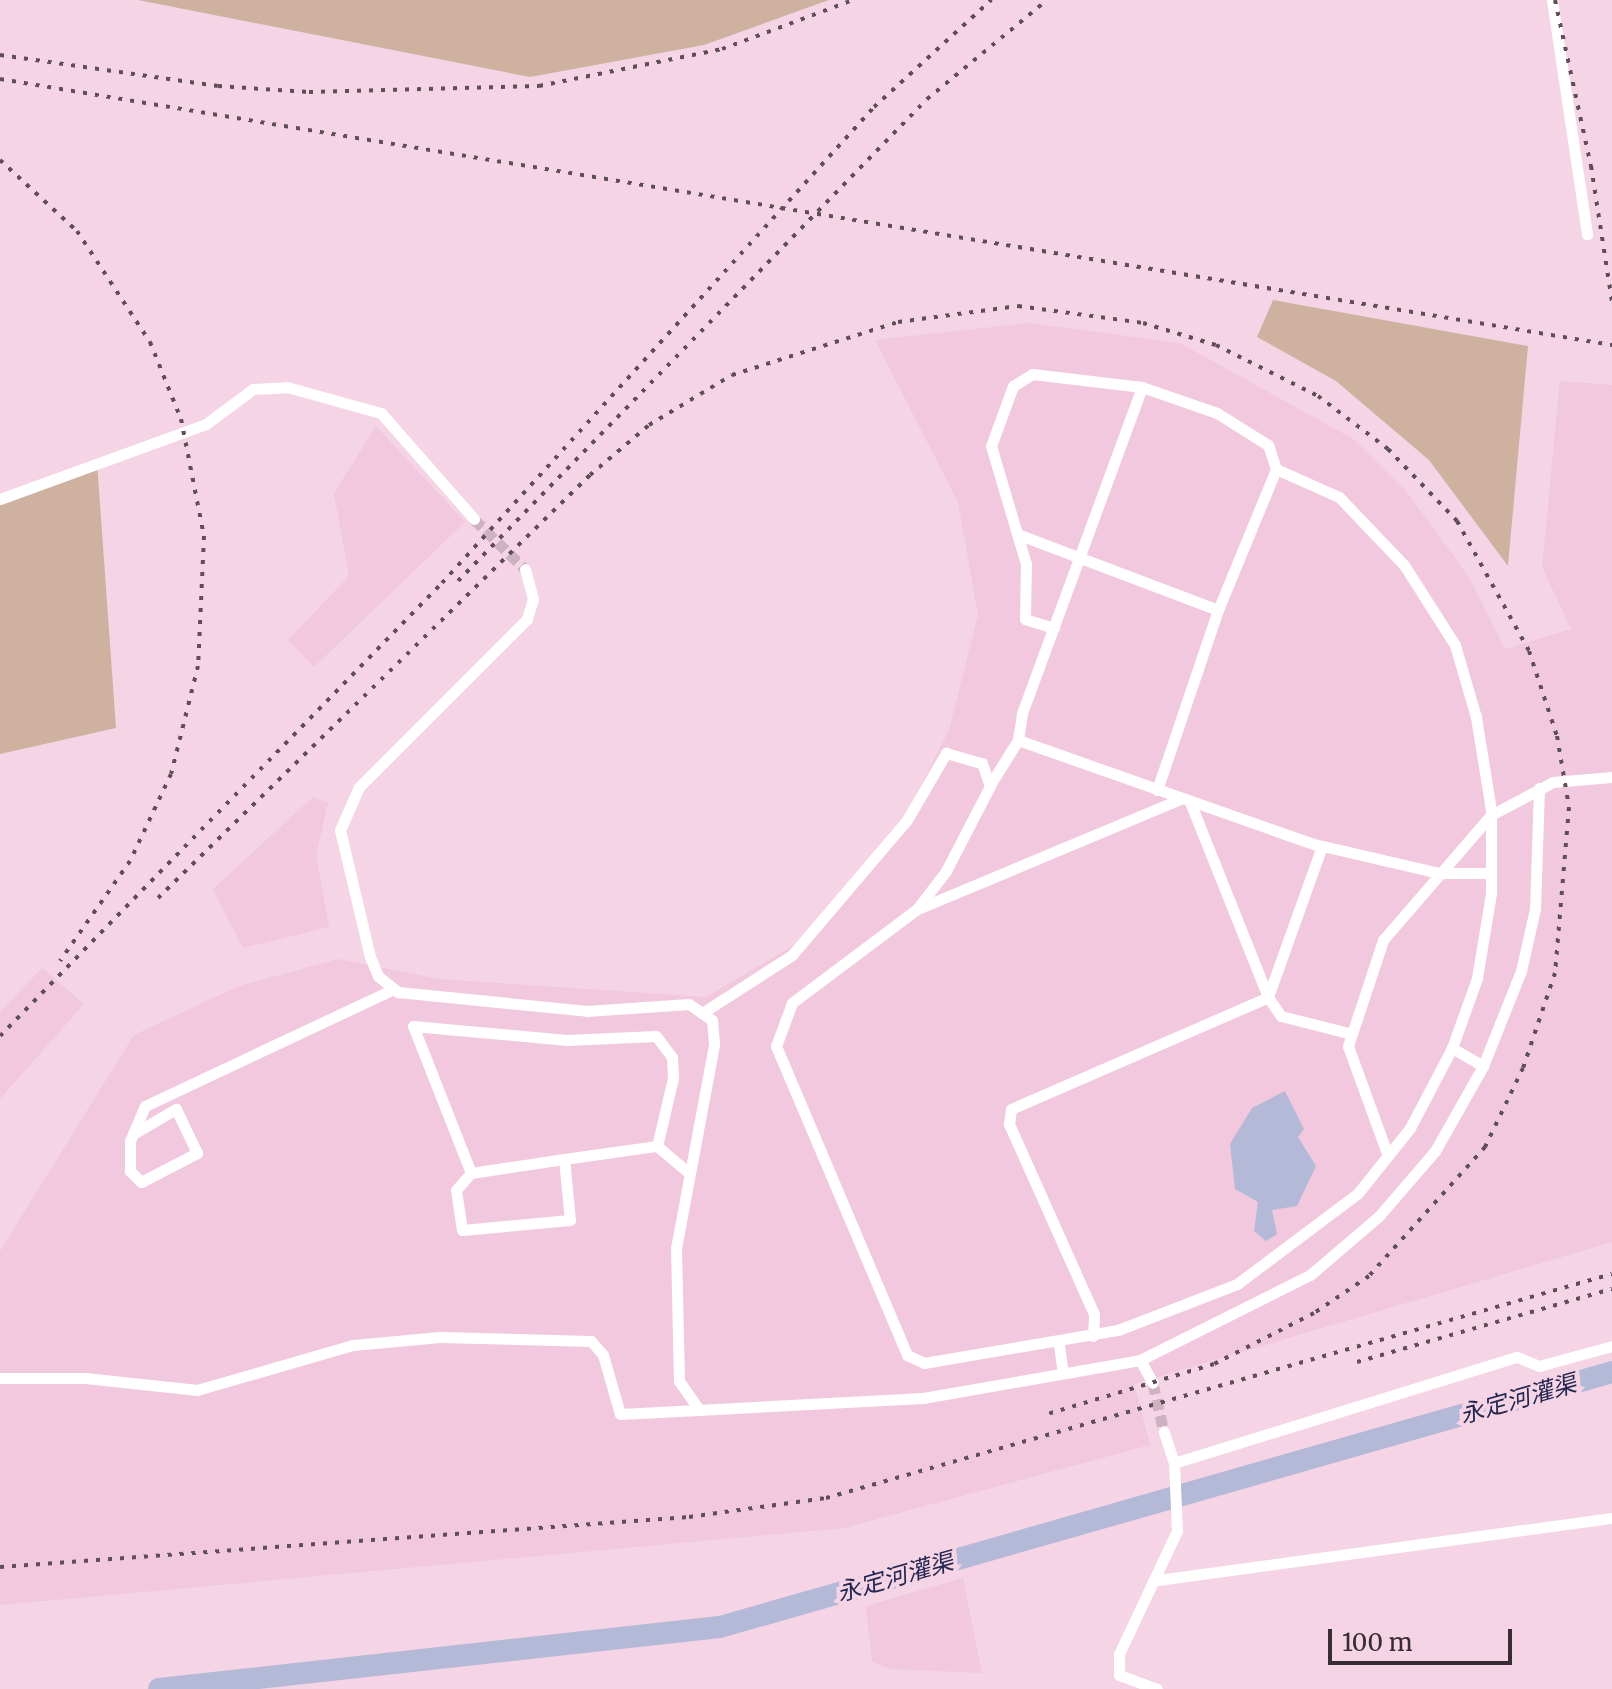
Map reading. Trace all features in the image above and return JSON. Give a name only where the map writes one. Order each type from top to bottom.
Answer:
[{"type":"street","points":[[1552,0],[1587,234]]},
{"type":"street","points":[[1054,628],[1025,619],[1026,564],[991,446],[1013,386],[1032,374],[1142,387],[1217,413],[1268,445],[1276,469],[1218,610],[1157,790]]},
{"type":"street","points":[[0,499],[206,424],[253,389],[287,387],[381,413],[474,519]]},
{"type":"street","points":[[917,909],[946,871],[1018,740],[1078,557],[1142,387]]},
{"type":"street","points":[[1186,800],[917,909],[792,1003],[776,1046],[907,1355],[924,1363],[1059,1345],[1093,1336],[1237,1284],[1299,1243],[1358,1193],[1410,1128],[1452,1048],[1477,978],[1491,873],[1491,815],[1476,717],[1455,645],[1404,565],[1339,497],[1276,469]]},
{"type":"street","points":[[1017,534],[1218,610]]},
{"type":"street","points":[[394,989],[378,976],[370,957],[340,830],[359,787],[527,619],[533,599],[525,569]]},
{"type":"street","points":[[1018,740],[1322,846],[1440,873],[1491,873]]},
{"type":"street","points":[[702,1013],[792,955],[907,820],[946,753],[982,763],[990,786]]},
{"type":"street","points":[[1388,1156],[1348,1046],[1383,940],[1491,815],[1539,788],[1612,777]]},
{"type":"street","points":[[0,1378],[85,1378],[197,1390],[353,1345],[440,1337],[591,1341],[603,1355],[620,1414],[923,1398],[1140,1360],[1310,1275],[1367,1226],[1435,1151],[1483,1066],[1521,971],[1535,909],[1539,788]]},
{"type":"street","points":[[1186,800],[1268,997],[1281,1016],[1352,1034]]},
{"type":"street","points":[[1093,1336],[1094,1314],[1009,1124],[1011,1109],[1268,997],[1322,846]]},
{"type":"street","points":[[133,1134],[176,1109],[197,1153],[141,1182],[130,1171],[133,1134],[145,1106],[394,989],[587,1011],[689,1004],[712,1020],[714,1045],[676,1248],[679,1381],[699,1410]]},
{"type":"street","points":[[471,1173],[413,1026],[567,1040],[656,1036],[672,1057],[673,1078],[657,1146]]},
{"type":"street","points":[[1452,1048],[1483,1066]]},
{"type":"street","points":[[564,1159],[570,1220],[462,1230],[456,1190],[471,1173],[564,1159],[657,1146],[689,1173]]},
{"type":"street","points":[[1059,1345],[1063,1372]]},
{"type":"street","points":[[1174,1464],[1517,1357],[1539,1366],[1612,1346]]},
{"type":"street","points":[[1140,1360],[1153,1383]]},
{"type":"street","points":[[1157,1689],[1119,1675],[1130,1624],[1158,1580],[1179,1517],[1174,1464],[1164,1432]]},
{"type":"street","points":[[1158,1580],[1612,1518]]},
{"type":"shaded area","points":[[138,0],[829,0],[704,45],[530,77]]},
{"type":"shaded area","points":[[1273,300],[1528,346],[1508,566],[1429,460],[1336,381],[1257,337]]},
{"type":"shaded area","points":[[1029,323],[1180,343],[1355,440],[1407,492],[1470,579],[1505,649],[1571,629],[1542,567],[1560,381],[1612,385],[1612,1242],[1134,1384],[1150,1445],[844,1528],[0,1605],[0,1251],[134,1035],[239,986],[338,959],[438,979],[706,997],[799,942],[909,809],[949,730],[978,615],[958,502],[875,340]]},
{"type":"shaded area","points":[[376,426],[465,522],[314,667],[288,640],[349,576],[334,493]]},
{"type":"shaded area","points":[[97,462],[116,728],[0,754],[0,495]]},
{"type":"shaded area","points":[[313,797],[328,803],[316,855],[329,927],[243,948],[213,889]]},
{"type":"shaded area","points":[[42,968],[84,1004],[0,1099],[0,1012]]},
{"type":"shaded area","points":[[963,1578],[982,1673],[891,1669],[872,1662],[866,1606]]},
{"type":"water","points":[[1285,1091],[1304,1129],[1298,1137],[1316,1166],[1297,1206],[1272,1210],[1277,1234],[1266,1241],[1254,1231],[1258,1202],[1235,1189],[1230,1144],[1252,1108]]},
{"type":"waterway","name":"永定河灌渠","points":[[159,1689],[720,1627],[1612,1372]]},
{"type":"tunnel","points":[[474,519],[525,569]]},
{"type":"tunnel","points":[[1153,1383],[1164,1432]]},
{"type":"railway","points":[[0,55],[218,86],[309,92],[539,86],[722,49],[853,0]]},
{"type":"railway","points":[[0,1036],[442,583],[874,107],[991,0]]},
{"type":"railway","points":[[458,581],[927,99],[1047,0]]},
{"type":"railway","points":[[1555,0],[1591,166],[1612,302]]},
{"type":"railway","points":[[0,79],[1612,345]]},
{"type":"railway","points":[[0,160],[77,231],[150,342],[181,419],[204,536],[198,666],[171,774],[130,861],[60,961]]},
{"type":"railway","points":[[158,898],[590,475],[649,425],[732,375],[898,322],[1018,306],[1143,323],[1216,345],[1318,396],[1388,449],[1457,521],[1529,651],[1557,736],[1569,807],[1555,973],[1523,1068],[1485,1147],[1369,1276],[1314,1313],[1214,1364],[1044,1415]]},
{"type":"railway","points":[[0,1567],[689,1517],[826,1498],[1612,1274]]},
{"type":"railway","points":[[1357,1362],[1612,1289]]}]
